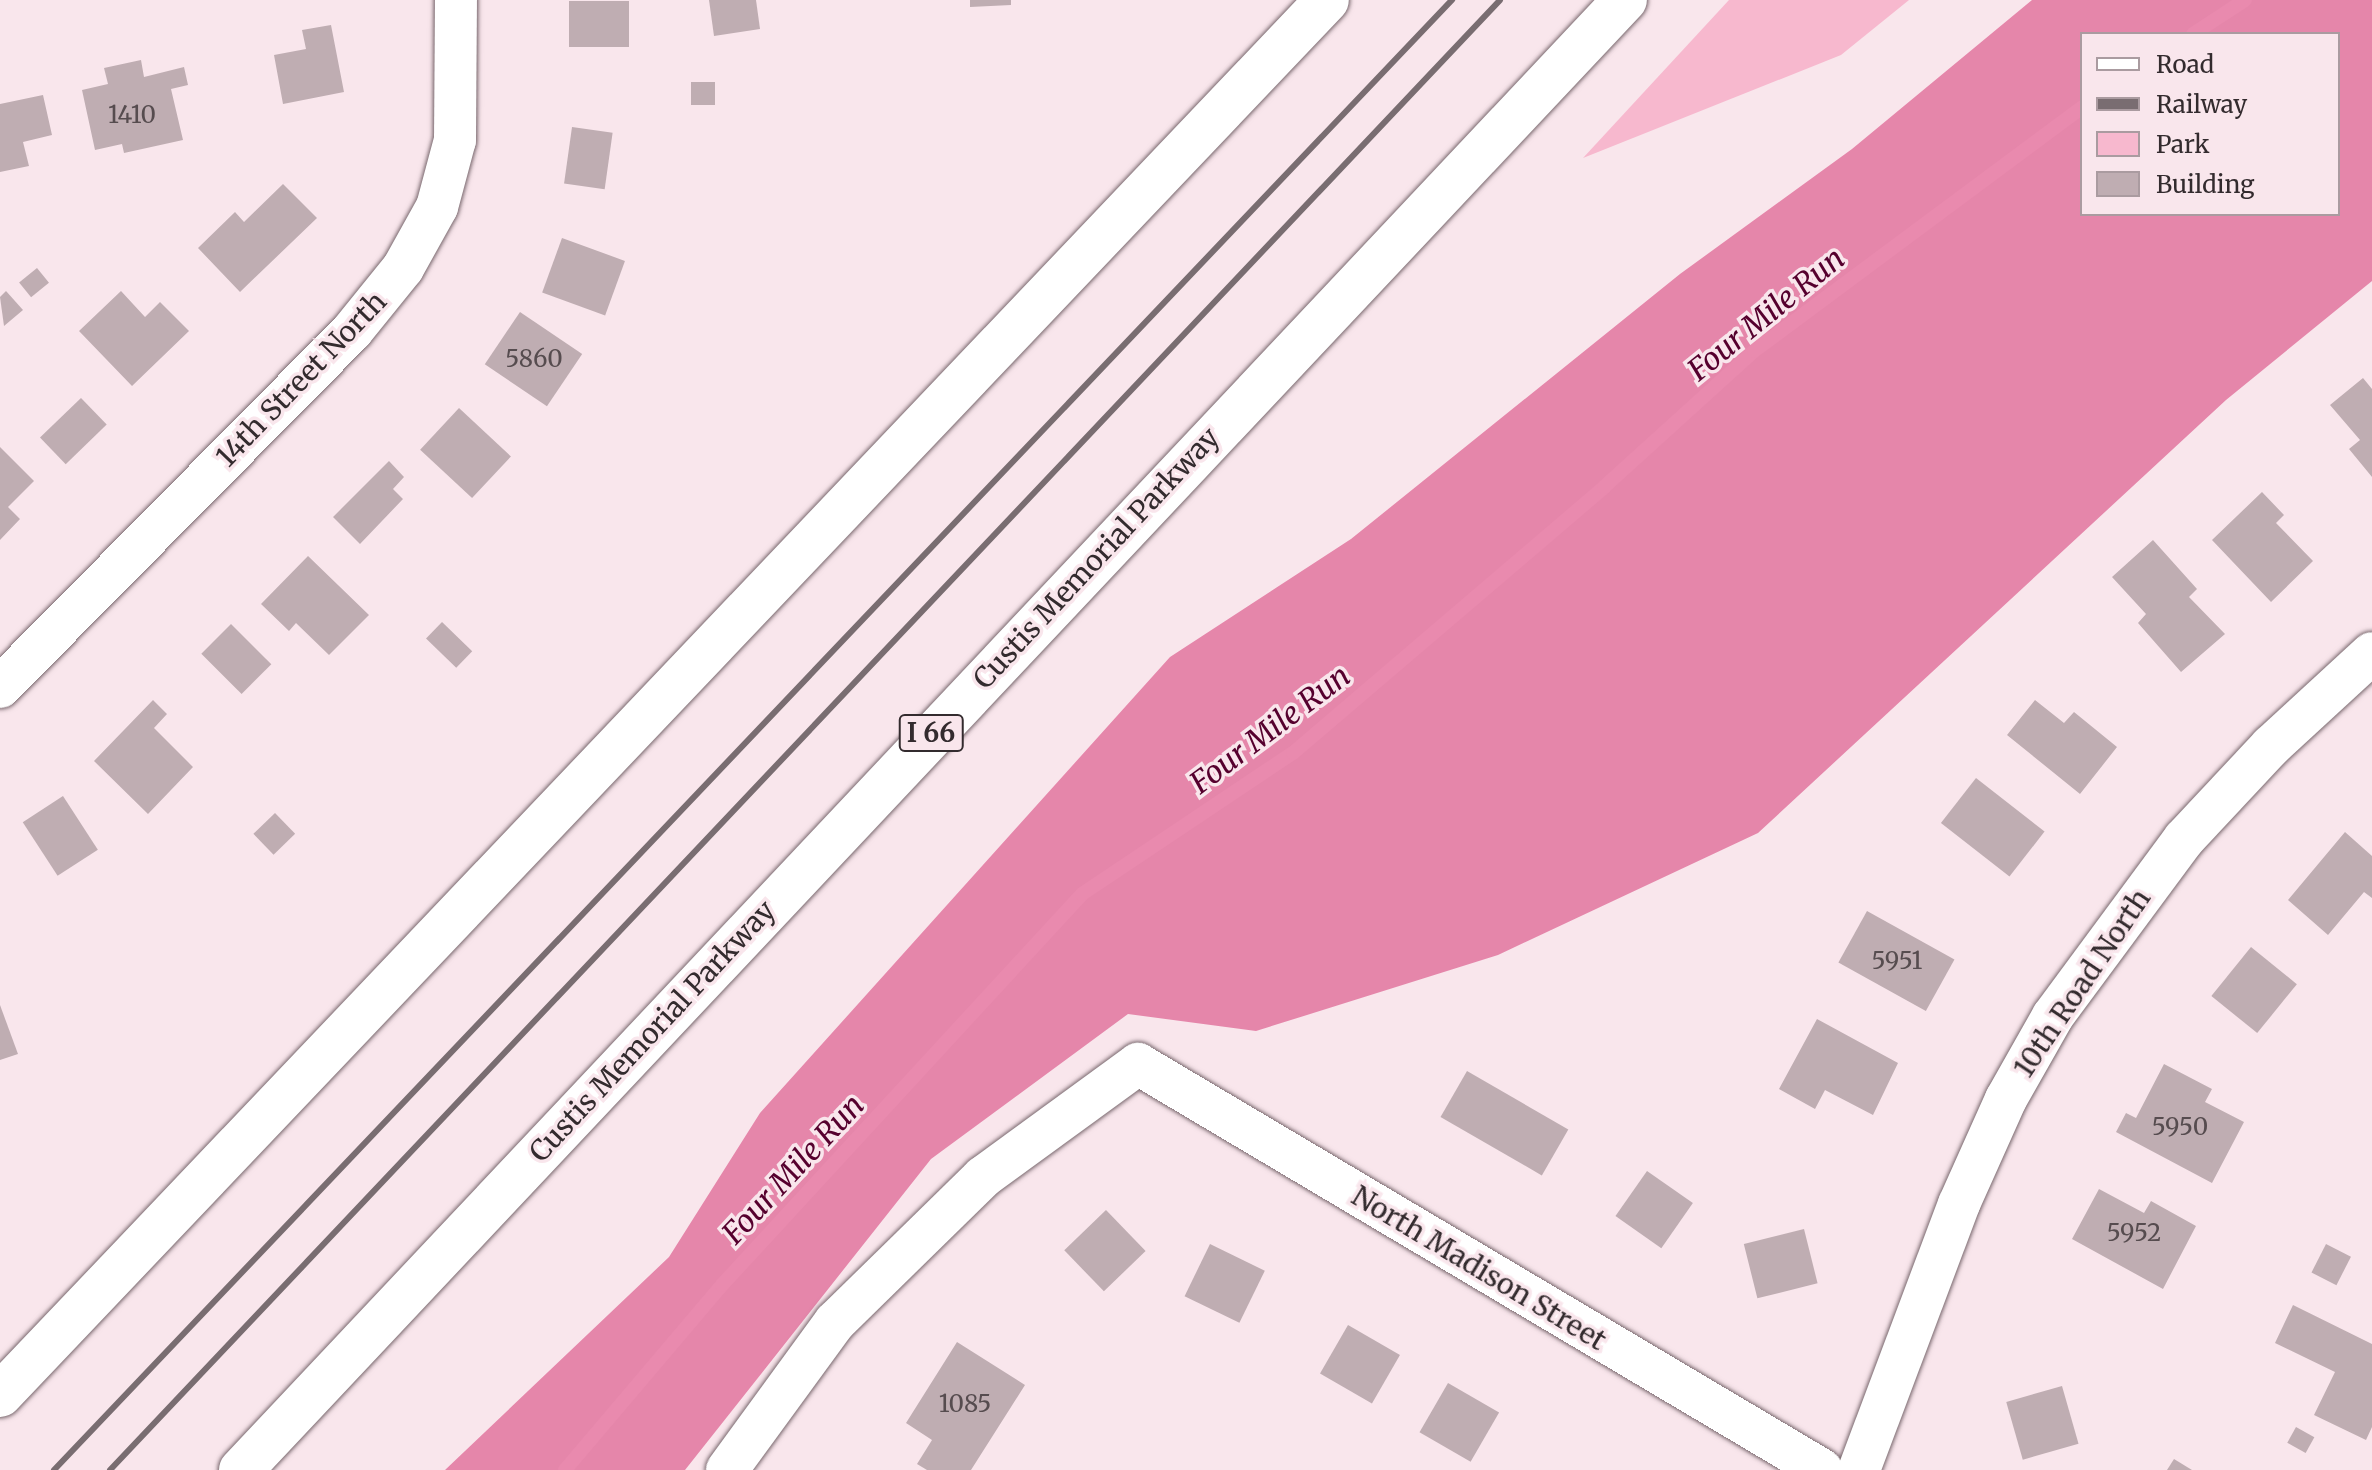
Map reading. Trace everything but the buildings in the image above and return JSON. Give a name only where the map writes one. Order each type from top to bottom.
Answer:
[{"type":"highway","points":[[0,1395],[1327,0]]},
{"type":"highway","name":"Custis Memorial Parkway","points":[[241,1470],[1625,0]]},
{"type":"street","name":"14th Street North","points":[[0,687],[352,331],[403,268],[437,207],[453,151],[456,0]]},
{"type":"street","name":"10th Road North","points":[[1859,1470],[1959,1204],[2006,1099],[2058,1008],[2184,839],[2271,746],[2372,653]]},
{"type":"street","name":"North Madison Street","points":[[727,1470],[835,1322],[983,1177],[1138,1064],[1822,1470]]},
{"type":"green space","points":[[1729,0],[1909,0],[1841,55],[1583,158]]},
{"type":"shaded area","points":[[2032,0],[2372,0],[2372,281],[2226,400],[1758,833],[1498,955],[1256,1031],[1128,1014],[931,1159],[685,1470],[445,1470],[669,1257],[760,1113],[1170,657],[1351,539],[1680,274],[1852,149]]},
{"type":"waterway","name":"Four Mile Run","points":[[2196,32],[2245,0]]},
{"type":"waterway","name":"Four Mile Run","points":[[565,1470],[722,1285],[1082,894],[1293,753],[1604,487],[1754,351],[2080,108]]},
{"type":"railway","points":[[54,1470],[1452,0]]},
{"type":"railway","points":[[110,1470],[1500,0]]}]
